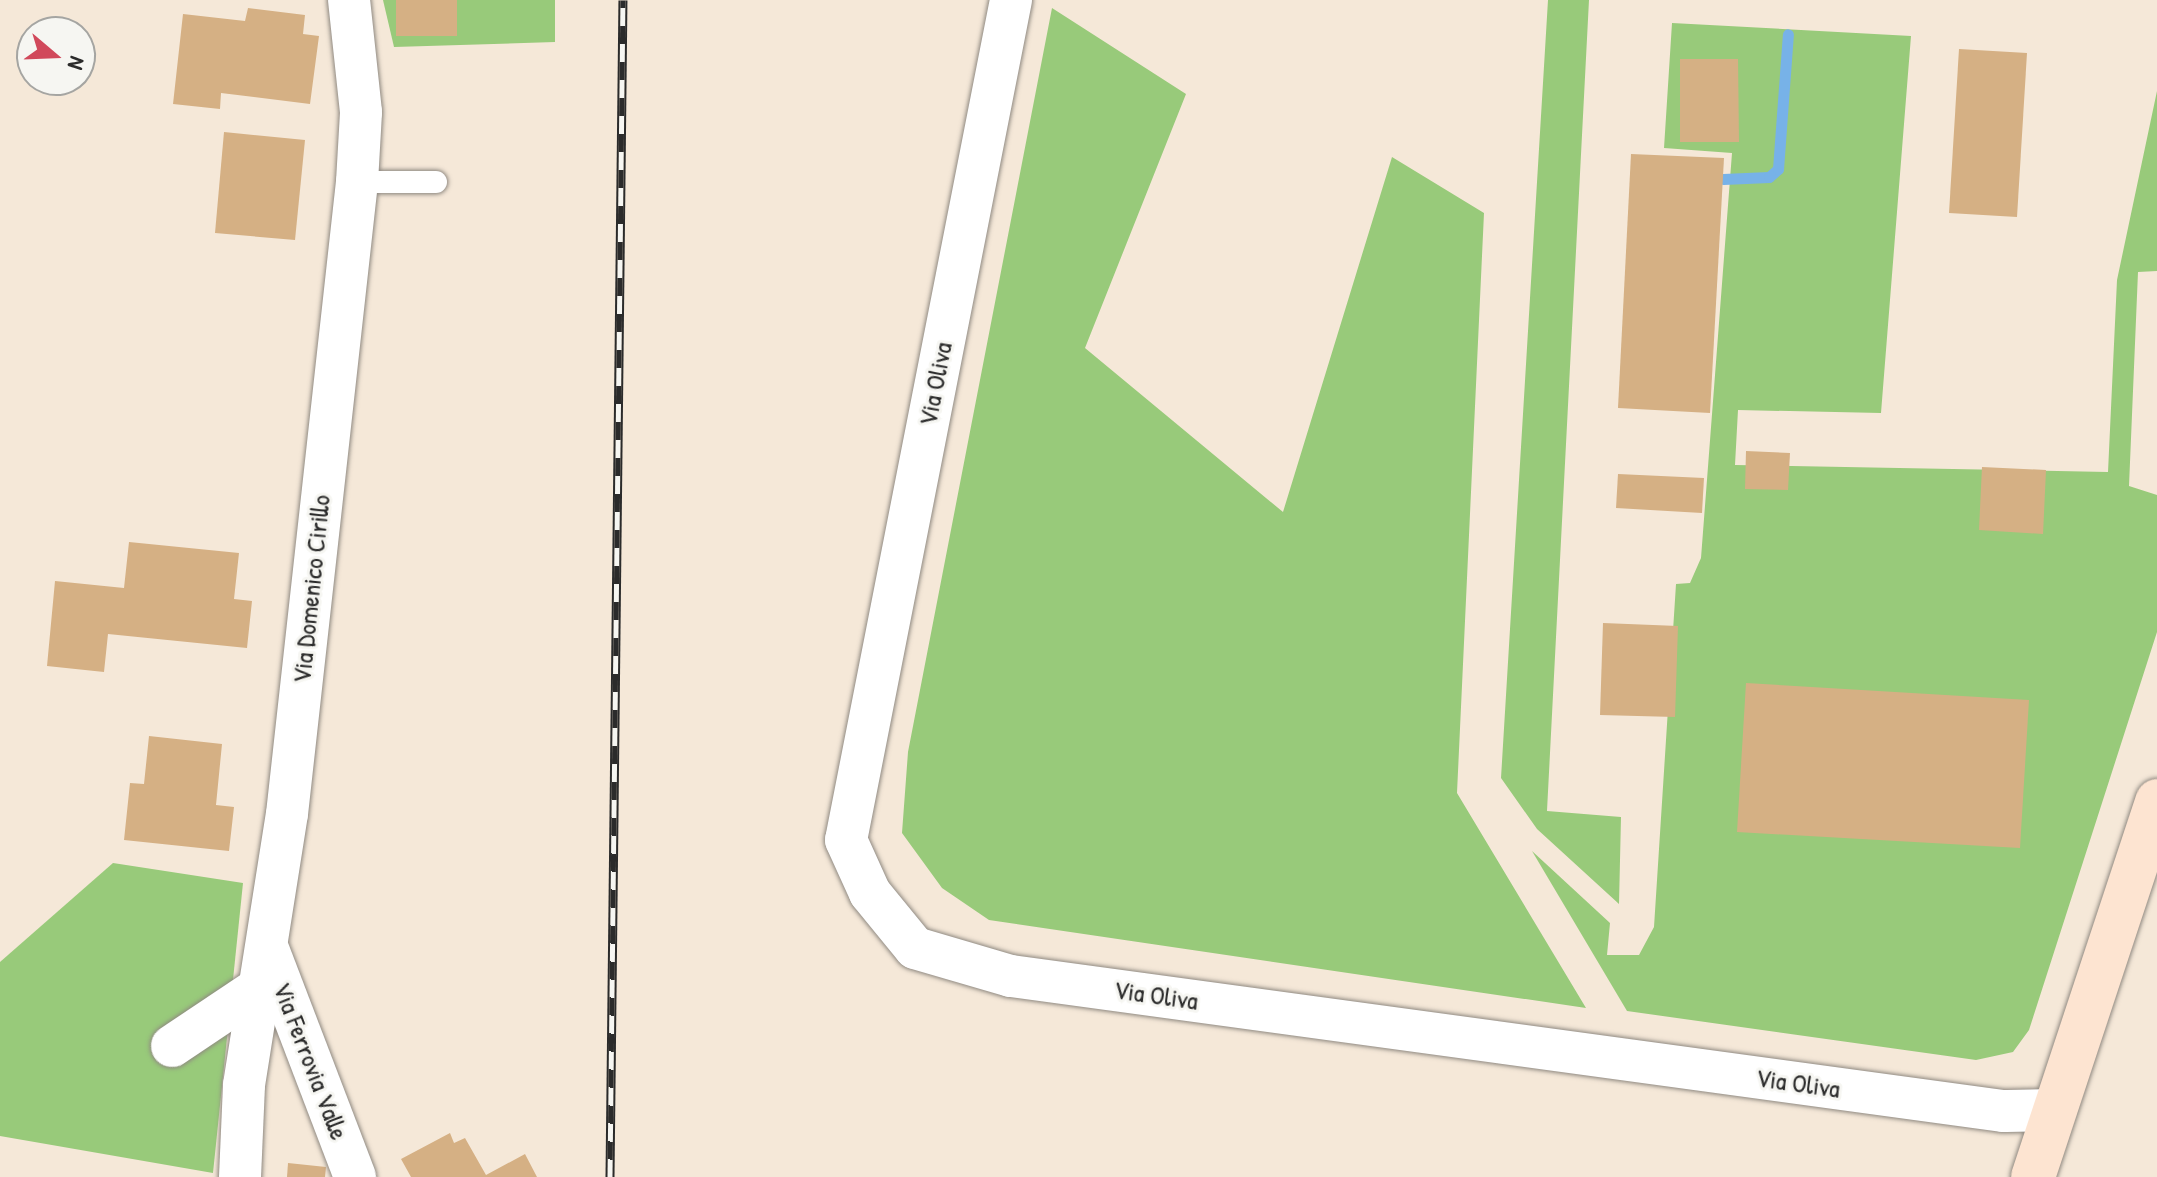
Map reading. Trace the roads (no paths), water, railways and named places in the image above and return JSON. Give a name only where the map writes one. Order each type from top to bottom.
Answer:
[{"type":"main road","points":[[2033,1177],[2157,801]]},
{"type":"street","name":"Via Domenico Cirillo","points":[[240,1177],[244,1085],[287,814],[357,182],[361,112],[349,0]]},
{"type":"street","name":"Via Oliva","points":[[1011,0],[846,840],[870,893],[915,948],[1011,976],[2003,1111],[2054,1110]]},
{"type":"street","name":"Via Ferrovia Valle","points":[[266,944],[355,1177]]},
{"type":"street","points":[[172,1046],[260,987]]},
{"type":"lane","points":[[357,182],[436,182]]},
{"type":"waterway","points":[[1723,179],[1769,177],[1778,169],[1788,34]]},
{"type":"railway","points":[[610,1177],[623,0]]}]
